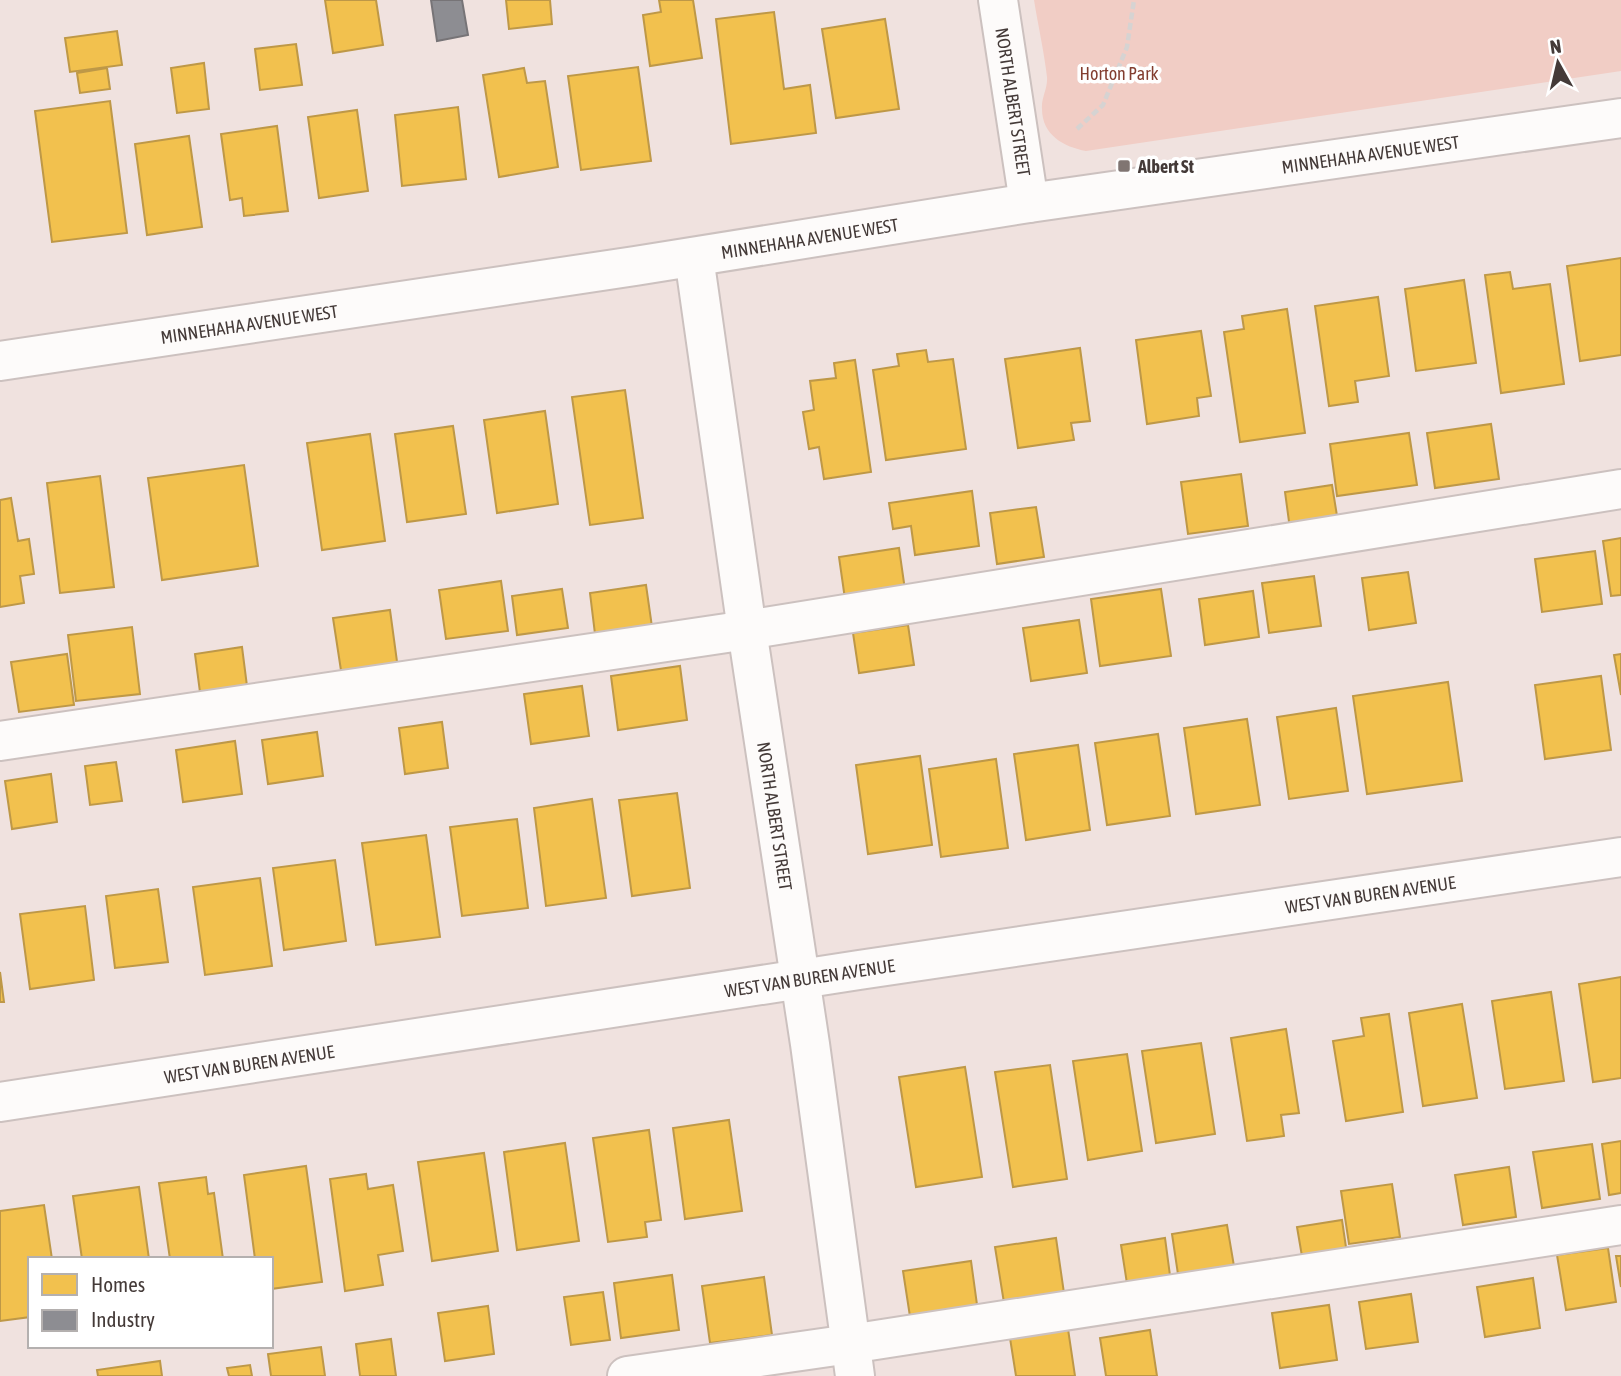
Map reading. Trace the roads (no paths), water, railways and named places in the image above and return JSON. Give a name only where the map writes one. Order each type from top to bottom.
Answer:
[{"type":"street","name":"NORTH ALBERT STREET","points":[[998,0],[1028,203]]},
{"type":"street","name":"MINNEHAHA AVENUE WEST","points":[[0,361],[694,257],[1028,203],[1621,118]]},
{"type":"street","name":"NORTH ALBERT STREET","points":[[694,257],[800,979],[852,1360]]},
{"type":"street","points":[[0,741],[747,630],[1621,489]]},
{"type":"street","name":"WEST VAN BUREN AVENUE","points":[[0,1102],[1621,857]]},
{"type":"street","points":[[627,1376],[852,1360],[1621,1225]]},
{"type":"place","name":"Albert St","points":[[1124,166]]},
{"type":"park label","name":"Horton Park","points":[[1119,73]]}]
